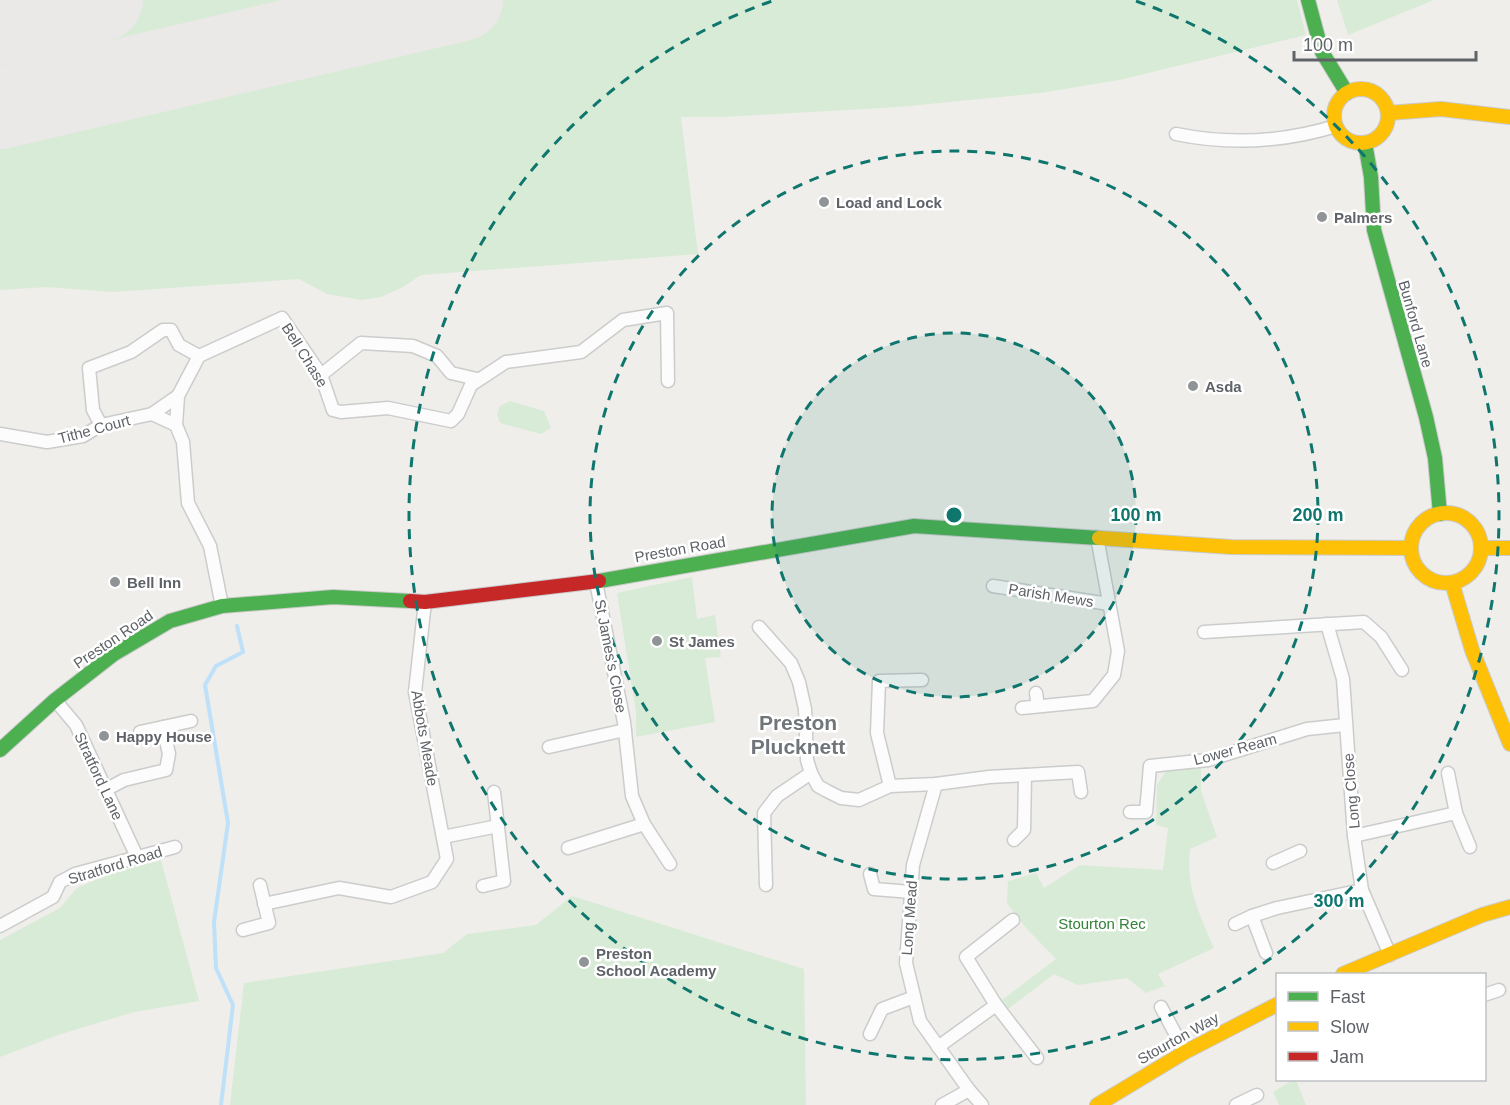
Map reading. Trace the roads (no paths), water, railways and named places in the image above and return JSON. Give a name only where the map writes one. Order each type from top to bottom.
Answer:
[{"type":"street","points":[[1308,0],[1322,52],[1347,93]]},
{"type":"street","points":[[1365,89],[1373,92],[1385,104],[1388,112],[1385,129],[1373,140],[1356,143],[1340,134],[1336,126],[1335,111],[1337,104],[1347,93],[1365,89]]},
{"type":"street","points":[[1388,112],[1441,109],[1510,117]]},
{"type":"street","points":[[1176,134],[1197,138],[1281,139],[1336,126]]},
{"type":"street","name":"Bunford Lane","points":[[1365,143],[1371,177],[1374,230],[1426,417],[1435,458],[1440,514]]},
{"type":"street","name":"Bell Chase","points":[[199,356],[282,318],[321,375],[333,410],[341,412],[388,408],[451,421],[458,414],[471,385],[506,362],[581,352],[623,320],[667,313],[668,381]]},
{"type":"street","points":[[101,425],[93,410],[89,368],[131,352],[163,330],[171,330],[178,345],[199,356],[178,396],[176,425],[183,442],[188,503],[210,546],[222,606]]},
{"type":"street","points":[[321,375],[361,343],[413,346],[436,356],[451,373],[477,379]]},
{"type":"street","name":"Tithe Court","points":[[0,434],[47,442],[83,436],[101,425],[153,414],[178,396]]},
{"type":"street","points":[[153,414],[176,425]]},
{"type":"street","points":[[1440,514],[1452,514],[1471,523],[1477,530],[1481,548],[1479,560],[1473,571],[1464,579],[1452,583],[1432,580],[1424,575],[1417,567],[1411,548],[1417,530],[1423,522],[1440,514]]},
{"type":"street","name":"Preston Road","points":[[0,750],[55,700],[114,654],[170,621],[222,606],[333,597],[425,602],[596,582],[914,526],[1231,547],[1411,548]]},
{"type":"street","points":[[1023,708],[1093,701],[1114,675],[1118,651],[1097,537]]},
{"type":"street","points":[[1481,548],[1510,548]]},
{"type":"street","name":"St James's Close","points":[[596,582],[625,730],[632,796],[644,824],[670,864]]},
{"type":"street","points":[[1452,583],[1472,650],[1510,744]]},
{"type":"street","name":"Parish Mews","points":[[993,586],[1109,604]]},
{"type":"street","name":"Abbots Meade","points":[[264,904],[339,888],[391,897],[432,882],[447,859],[415,692],[425,602]]},
{"type":"street","points":[[1204,632],[1364,621],[1381,637],[1402,670]]},
{"type":"street","name":"Long Close","points":[[1327,624],[1343,679],[1354,836],[1362,890],[1390,955]]},
{"type":"street","points":[[759,627],[791,663],[799,682],[805,709],[807,760],[811,773],[818,786],[841,798],[859,800],[890,786],[936,784],[989,777],[1079,770],[1081,792]]},
{"type":"street","points":[[890,786],[877,733],[879,681],[922,680]]},
{"type":"street","points":[[1036,693],[1038,706]]},
{"type":"street","name":"Stratford Lane","points":[[55,700],[75,726],[107,789],[137,857]]},
{"type":"street","points":[[140,732],[190,722]]},
{"type":"street","name":"Lower Ream","points":[[1130,812],[1146,812],[1150,766],[1208,760],[1307,729],[1345,725]]},
{"type":"street","points":[[107,789],[124,780],[166,770],[169,754],[163,727]]},
{"type":"street","name":"St James's Close","points":[[549,747],[625,730]]},
{"type":"street","points":[[766,885],[764,813],[777,796],[811,773]]},
{"type":"street","points":[[1448,773],[1455,813],[1470,847]]},
{"type":"street","points":[[1014,840],[1024,830],[1025,775]]},
{"type":"street","name":"Long Mead","points":[[936,784],[913,865],[906,963],[920,1021],[982,1105]]},
{"type":"street","points":[[483,886],[504,881],[494,792]]},
{"type":"street","points":[[1354,836],[1455,813]]},
{"type":"street","points":[[568,848],[644,824]]},
{"type":"street","points":[[443,837],[498,826]]},
{"type":"street","name":"Stratford Road","points":[[0,926],[53,897],[60,882],[68,878],[175,847]]},
{"type":"street","points":[[1273,863],[1300,851]]},
{"type":"street","points":[[870,874],[874,889],[911,892]]},
{"type":"street","points":[[243,930],[269,923],[260,885]]},
{"type":"street","points":[[1235,924],[1277,908],[1362,890]]},
{"type":"street","points":[[1348,973],[1482,915],[1510,907]]},
{"type":"street","points":[[1252,916],[1266,953]]},
{"type":"street","points":[[1013,920],[966,957],[996,1005],[1037,1058]]},
{"type":"street","points":[[1486,995],[1499,990]]},
{"type":"street","points":[[870,1034],[882,1009],[914,997]]},
{"type":"street","points":[[938,1047],[996,1005]]},
{"type":"street","name":"Stourton Way","points":[[1104,1103],[1185,1052],[1276,1005]]},
{"type":"street","points":[[1161,1007],[1185,1052]]},
{"type":"street","points":[[942,1105],[969,1090]]},
{"type":"street","points":[[1236,1105],[1258,1097]]},
{"type":"waterway","points":[[221,1105],[233,1005],[216,968],[214,922],[228,823],[205,685],[216,666],[243,652],[237,626]]},
{"type":"place","name":"Load and Lock","points":[[824,202]]},
{"type":"place","name":"Palmers","points":[[1322,217]]},
{"type":"place","name":"Asda","points":[[1193,386]]},
{"type":"place","name":"Bell Inn","points":[[115,582]]},
{"type":"place","name":"St James","points":[[657,641]]},
{"type":"place","name":"Happy House","points":[[104,736]]},
{"type":"place","name":"Preston School Academy","points":[[584,962]]},
{"type":"district","name":"Preston Plucknett","points":[[798,734]]},
{"type":"park label","name":"Stourton Rec","points":[[1102,923]]}]
